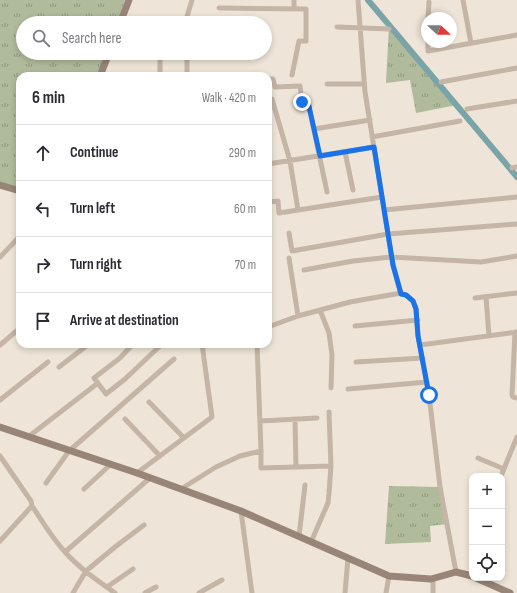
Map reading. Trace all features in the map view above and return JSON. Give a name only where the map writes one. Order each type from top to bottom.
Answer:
[{"type":"street","points":[[123,16],[129,0]]},
{"type":"street","points":[[187,16],[192,0]]},
{"type":"street","points":[[294,0],[294,9]]},
{"type":"street","points":[[358,0],[364,84],[391,257],[401,294]]},
{"type":"street","points":[[463,0],[471,43]]},
{"type":"street","points":[[428,2],[428,12]]},
{"type":"street","points":[[219,8],[306,9],[306,41],[299,41],[292,75]]},
{"type":"street","points":[[337,27],[389,29]]},
{"type":"street","points":[[457,46],[517,35]]},
{"type":"street","points":[[428,48],[428,51],[444,48]]},
{"type":"street","points":[[101,72],[106,60]]},
{"type":"street","points":[[160,60],[160,72]]},
{"type":"street","points":[[187,60],[187,72]]},
{"type":"street","points":[[441,82],[517,68]]},
{"type":"street","points":[[272,79],[275,87],[300,86],[302,102],[308,102],[327,192]]},
{"type":"street","points":[[327,84],[364,84]]},
{"type":"street","points":[[272,99],[290,161],[298,210]]},
{"type":"street","points":[[467,109],[517,101]]},
{"type":"street","points":[[314,129],[370,120]]},
{"type":"street","points":[[372,137],[460,121]]},
{"type":"street","points":[[272,163],[374,147]]},
{"type":"street","points":[[344,152],[353,190]]},
{"type":"street","points":[[0,185],[16,190]]},
{"type":"street","points":[[272,202],[278,201],[279,213],[382,197]]},
{"type":"street","points":[[384,210],[517,197]]},
{"type":"street","points":[[289,233],[292,251],[388,234],[517,224]]},
{"type":"street","points":[[0,257],[16,240]]},
{"type":"street","points":[[304,270],[352,261],[391,257],[481,262],[517,256]]},
{"type":"street","points":[[289,258],[298,316]]},
{"type":"street","points":[[475,298],[517,293]]},
{"type":"street","points":[[272,326],[298,316],[350,302],[401,294],[406,295],[413,301],[418,320],[418,336],[427,382],[440,487],[456,572]]},
{"type":"street","points":[[486,296],[489,336]]},
{"type":"street","points":[[320,310],[329,332],[332,355],[331,388]]},
{"type":"street","points":[[355,326],[418,320]]},
{"type":"street","points":[[0,345],[16,331]]},
{"type":"street","points":[[420,345],[516,332],[515,368],[512,395],[513,397],[517,398]]},
{"type":"street","points":[[59,367],[84,348]]},
{"type":"street","points":[[129,348],[120,358],[94,378],[106,394],[126,379],[158,348]]},
{"type":"street","points":[[137,473],[212,417],[203,348]]},
{"type":"street","points":[[257,348],[261,468],[331,466]]},
{"type":"street","points":[[356,362],[423,358]]},
{"type":"street","points":[[46,482],[69,451],[174,359]]},
{"type":"street","points":[[0,400],[48,362]]},
{"type":"street","points":[[348,389],[427,382]]},
{"type":"street","points":[[28,437],[98,383]]},
{"type":"street","points":[[149,402],[184,438]]},
{"type":"street","points":[[312,542],[328,502],[331,466],[329,412]]},
{"type":"street","points":[[260,420],[317,418]]},
{"type":"street","points":[[125,419],[160,456]]},
{"type":"street","points":[[294,419],[296,467]]},
{"type":"street","points":[[0,427],[137,473],[241,511],[389,576],[433,578],[456,572],[469,575]]},
{"type":"street","points":[[502,473],[517,437]]},
{"type":"street","points":[[180,489],[216,467],[240,456],[261,451]]},
{"type":"street","points":[[0,456],[31,501],[32,506],[51,535],[65,552],[86,571],[115,593]]},
{"type":"street","points":[[478,458],[504,468]]},
{"type":"street","points":[[84,489],[110,465]]},
{"type":"street","points":[[65,552],[150,478]]},
{"type":"street","points":[[299,536],[305,485]]},
{"type":"street","points":[[0,541],[32,506]]},
{"type":"street","points":[[241,511],[252,593]]},
{"type":"street","points":[[73,593],[86,571],[114,547],[144,525]]},
{"type":"street","points":[[345,593],[348,558]]},
{"type":"street","points":[[108,587],[133,569]]},
{"type":"street","points":[[386,593],[389,576]]},
{"type":"street","points":[[433,578],[433,593]]},
{"type":"street","points":[[199,593],[222,580]]},
{"type":"street","points":[[483,581],[510,593]]},
{"type":"street","points":[[145,593],[156,587]]},
{"type":"green space","points":[[0,0],[125,0],[119,16],[16,16],[16,60],[103,60],[99,72],[16,72],[16,189],[0,184]]},
{"type":"green space","points":[[389,25],[457,105],[416,113],[410,80],[386,83]]},
{"type":"green space","points":[[389,486],[440,487],[447,524],[430,526],[431,542],[385,544]]},
{"type":"waterway","points":[[368,0],[517,177]]},
{"type":"route","points":[[302,102],[308,102],[320,156],[374,147],[393,265],[401,294],[406,295],[413,301],[416,309],[418,336],[429,395]]}]
